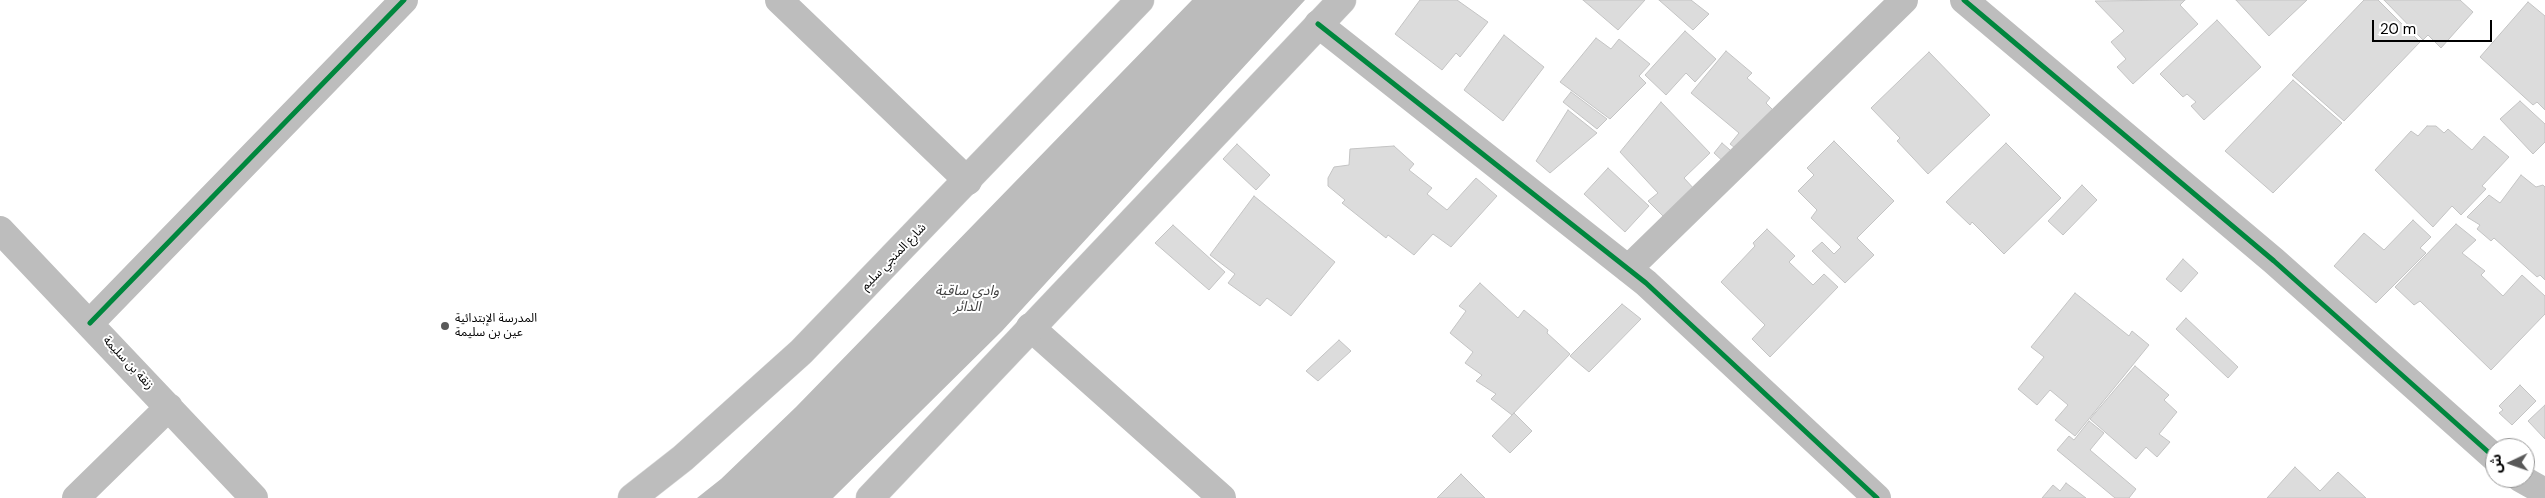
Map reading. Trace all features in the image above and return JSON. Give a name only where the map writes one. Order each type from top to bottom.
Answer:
[{"type":"street","points":[[90,323],[404,0]]},
{"type":"street","points":[[779,0],[968,181]]},
{"type":"street","name":"شارع المنجي سليم","points":[[632,498],[683,458],[801,352],[968,181],[1140,0]]},
{"type":"street","points":[[870,498],[1030,327],[1342,0]]},
{"type":"street","points":[[1628,269],[1904,0]]},
{"type":"street","points":[[1964,0],[2274,262],[2485,449]]},
{"type":"street","points":[[1318,24],[1628,269],[1877,498]]},
{"type":"street","name":"زنقة بن سليمة","points":[[0,230],[254,498]]},
{"type":"street","points":[[1030,327],[1222,498]]},
{"type":"street","points":[[76,498],[169,407]]},
{"type":"water","name":"وادي ساقية الدائر","points":[[1192,0],[1305,0],[1002,331],[833,498],[697,498],[721,479],[796,407]]},
{"type":"building","points":[[1420,0],[1457,0],[1488,22],[1460,57],[1456,53],[1442,70],[1395,34]]},
{"type":"building","points":[[1583,0],[1645,0],[1618,30]]},
{"type":"building","points":[[1659,0],[1691,0],[1709,14],[1693,30]]},
{"type":"building","points":[[2185,0],[2180,5],[2198,24],[2133,84],[2117,67],[2126,59],[2111,42],[2124,31],[2095,1]]},
{"type":"building","points":[[2236,0],[2307,0],[2269,36]]},
{"type":"building","points":[[2364,0],[2378,0],[2420,42],[2344,121],[2292,75]]},
{"type":"building","points":[[2384,0],[2460,0],[2473,12],[2441,48],[2428,35],[2423,40]]},
{"type":"building","points":[[2528,2],[2545,16],[2545,110],[2537,102],[2533,105],[2480,57]]},
{"type":"building","points":[[2217,20],[2261,67],[2204,120],[2191,106],[2196,102],[2187,94],[2183,97],[2160,74]]},
{"type":"building","points":[[1685,31],[1716,59],[1695,82],[1686,73],[1666,95],[1645,75]]},
{"type":"building","points":[[1504,35],[1544,67],[1503,121],[1464,90]]},
{"type":"building","points":[[1596,38],[1611,49],[1619,39],[1650,64],[1639,76],[1646,83],[1610,119],[1560,82]]},
{"type":"building","points":[[1726,51],[1752,73],[1747,78],[1770,98],[1766,103],[1774,111],[1739,151],[1730,144],[1739,133],[1691,93]]},
{"type":"building","points":[[1929,52],[1990,115],[1928,174],[1897,141],[1900,138],[1871,108]]},
{"type":"building","points":[[2293,80],[2342,123],[2273,193],[2225,151]]},
{"type":"building","points":[[1571,92],[1607,119],[1597,129],[1563,102]]},
{"type":"building","points":[[2520,101],[2545,124],[2545,142],[2533,154],[2500,119]]},
{"type":"building","points":[[1661,102],[1710,153],[1684,178],[1696,191],[1666,219],[1648,201],[1658,193],[1620,152]]},
{"type":"building","points":[[1568,110],[1597,133],[1550,173],[1536,161]]},
{"type":"building","points":[[2427,126],[2436,126],[2444,133],[2448,129],[2472,150],[2484,136],[2509,157],[2482,186],[2486,189],[2461,215],[2452,206],[2433,227],[2375,170],[2411,131],[2418,136]]},
{"type":"building","points":[[1834,141],[1894,201],[1857,238],[1874,255],[1845,283],[1812,251],[1822,242],[1834,254],[1841,247],[1811,218],[1817,210],[1798,191],[1814,175],[1807,168]]},
{"type":"building","points":[[1722,143],[1737,156],[1728,166],[1714,153]]},
{"type":"building","points":[[2006,143],[2061,198],[2004,254],[1972,222],[1970,225],[1946,202]]},
{"type":"building","points":[[1237,144],[1270,175],[1256,190],[1223,159]]},
{"type":"building","points":[[1394,146],[1414,164],[1409,170],[1432,188],[1427,194],[1447,210],[1476,178],[1497,196],[1451,247],[1433,234],[1414,255],[1388,235],[1386,238],[1342,203],[1345,200],[1328,186],[1328,178],[1334,167],[1349,165],[1350,149]]},
{"type":"building","points":[[1608,168],[1649,206],[1625,232],[1584,194]]},
{"type":"building","points":[[2521,175],[2536,187],[2543,185],[2545,187],[2545,280],[2540,275],[2537,277],[2494,238],[2491,241],[2477,229],[2480,225],[2467,217],[2489,195],[2500,203]]},
{"type":"building","points":[[2082,185],[2097,200],[2063,235],[2048,221]]},
{"type":"building","points":[[1254,196],[1335,262],[1291,316],[1267,298],[1260,306],[1228,283],[1235,274],[1210,255]]},
{"type":"building","points":[[2413,220],[2431,237],[2420,248],[2426,253],[2376,303],[2334,266],[2364,233],[2384,250]]},
{"type":"building","points":[[2456,224],[2476,240],[2462,253],[2485,271],[2481,275],[2503,296],[2522,275],[2545,296],[2545,314],[2491,370],[2420,301],[2414,305],[2395,287]]},
{"type":"building","points":[[1173,225],[1225,272],[1209,290],[1155,243]]},
{"type":"building","points":[[1767,229],[1795,256],[1789,262],[1813,285],[1824,274],[1838,287],[1770,357],[1752,339],[1765,325],[1721,282],[1755,246],[1753,243]]},
{"type":"building","points":[[2183,259],[2198,273],[2181,292],[2166,279]]},
{"type":"building","points":[[1480,283],[1518,318],[1524,310],[1548,330],[1547,333],[1570,354],[1512,415],[1491,399],[1496,394],[1476,381],[1482,375],[1465,363],[1473,352],[1450,333],[1466,311],[1459,306]]},
{"type":"building","points":[[2075,293],[2129,336],[2132,331],[2149,345],[2075,436],[2055,420],[2068,405],[2050,390],[2037,405],[2018,389],[2044,357],[2031,347]]},
{"type":"building","points":[[1622,304],[1641,319],[1589,372],[1570,356]]},
{"type":"building","points":[[2186,318],[2238,367],[2228,378],[2176,329]]},
{"type":"building","points":[[1339,340],[1351,351],[1318,381],[1306,371]]},
{"type":"building","points":[[2135,366],[2169,395],[2164,400],[2177,412],[2159,434],[2170,442],[2157,457],[2146,447],[2136,459],[2090,419]]},
{"type":"building","points":[[2520,385],[2536,401],[2512,425],[2499,413],[2503,410],[2499,406]]},
{"type":"building","points":[[2545,405],[2545,439],[2528,421]]},
{"type":"building","points":[[1514,413],[1532,431],[1510,453],[1492,436]]},
{"type":"building","points":[[2089,421],[2104,433],[2090,450],[2136,489],[2129,498],[2115,498],[2057,450],[2069,436],[2074,440]]},
{"type":"building","points":[[2295,467],[2320,491],[2338,472],[2366,498],[2267,498]]},
{"type":"building","points":[[1461,474],[1485,498],[1437,498]]},
{"type":"building","points":[[2066,483],[2086,498],[2042,498],[2053,485],[2060,491]]},
{"type":"cycle path","points":[[90,323],[404,0]]},
{"type":"cycle path","points":[[1964,0],[2274,261],[2485,449]]},
{"type":"cycle path","points":[[1318,24],[1646,283],[1877,498]]},
{"type":"place","name":"المدرسة الإبتدائية عين بن سليمة","points":[[445,326]]}]
